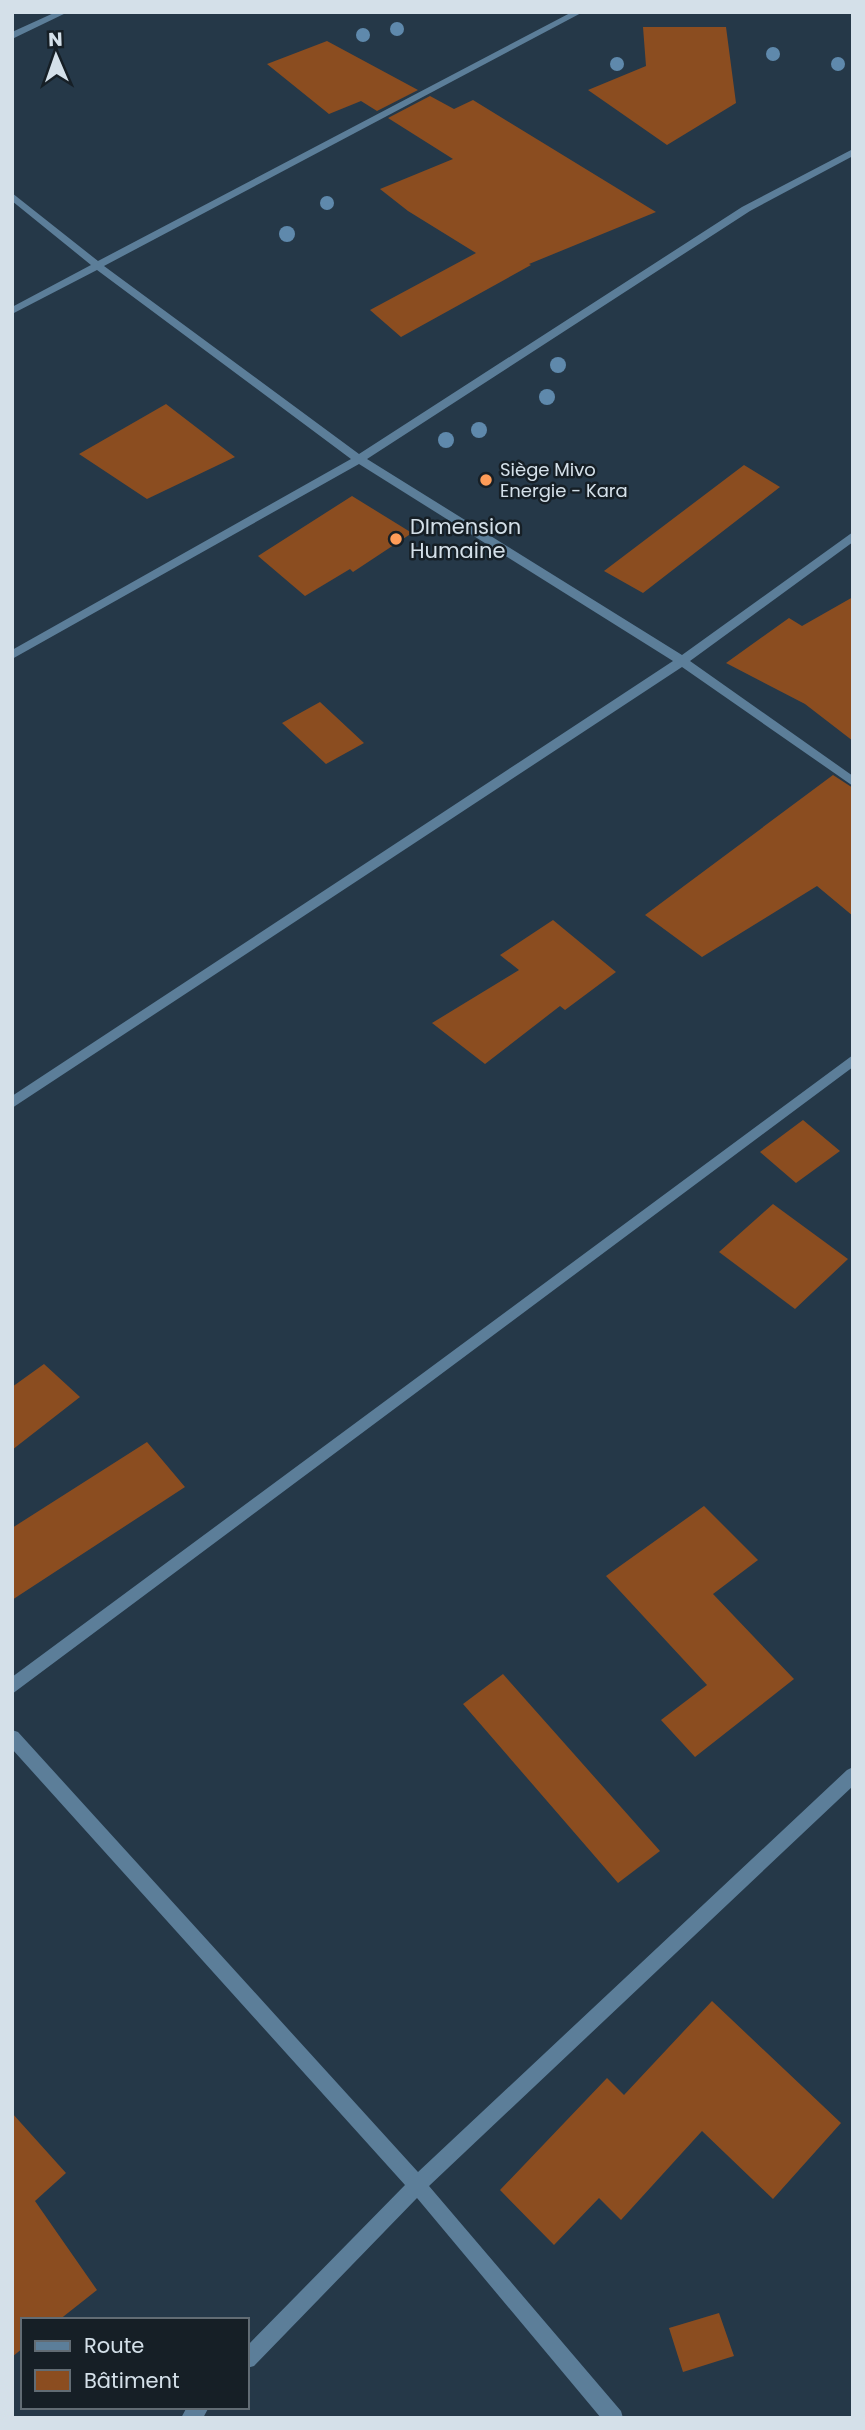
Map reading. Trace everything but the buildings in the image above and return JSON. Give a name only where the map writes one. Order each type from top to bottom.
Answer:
[{"type":"street","points":[[12,36],[64,12]]},
{"type":"street","points":[[12,310],[99,267],[579,12]]},
{"type":"street","points":[[12,655],[359,459],[746,209],[853,152]]},
{"type":"street","points":[[12,196],[99,267],[359,459],[682,662],[853,782]]},
{"type":"street","points":[[12,1103],[682,662],[853,536]]},
{"type":"street","points":[[12,1687],[853,1060]]},
{"type":"street","points":[[12,1737],[417,2185],[614,2418]]},
{"type":"street","points":[[248,2358],[417,2185],[853,1775]]},
{"type":"place","name":"Siège Mivo Energie - Kara","points":[[486,480]]},
{"type":"place","name":"DImension Humaine","points":[[396,539]]}]
